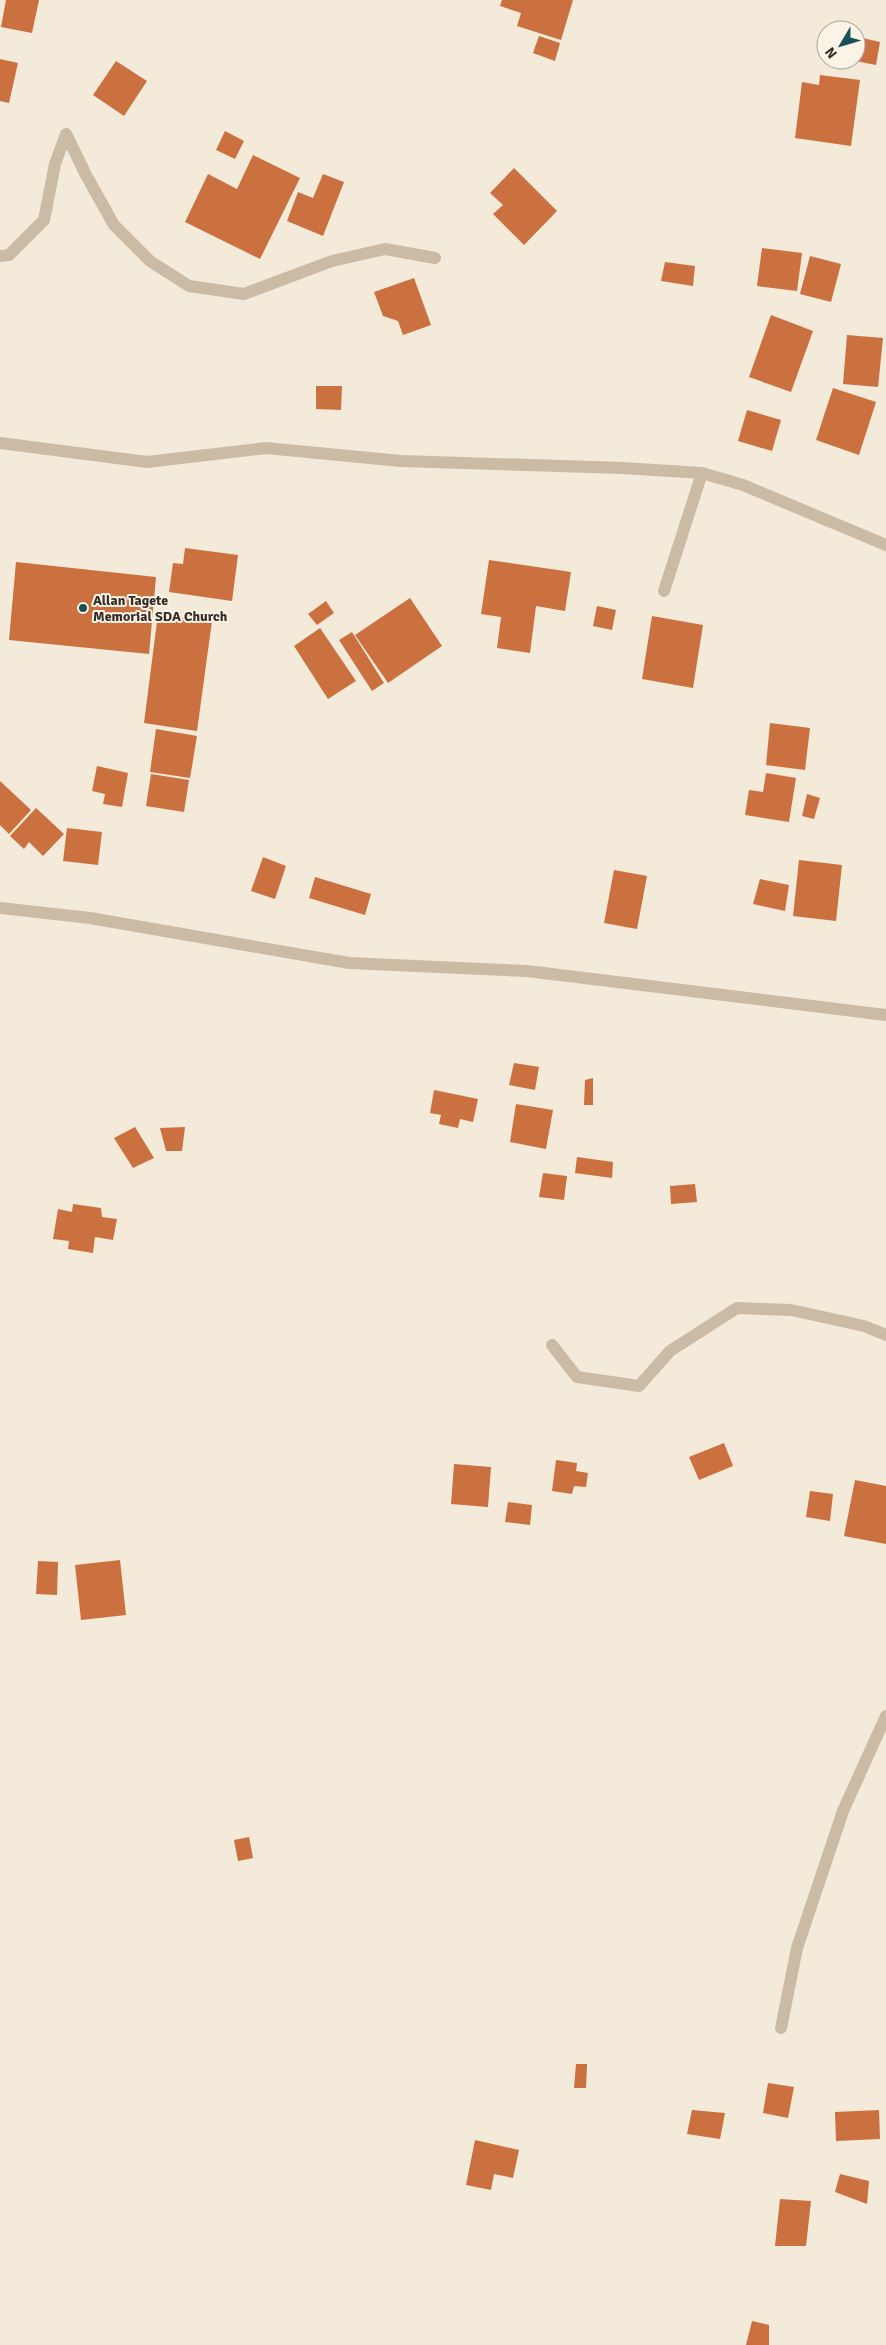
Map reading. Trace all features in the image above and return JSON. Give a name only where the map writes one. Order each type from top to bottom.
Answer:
[{"type":"street","points":[[0,256],[8,255],[44,220],[56,164],[66,134],[114,225],[150,260],[189,286],[244,294],[332,261],[385,249],[434,258]]},
{"type":"street","points":[[0,443],[147,462],[266,448],[401,460],[623,468],[702,473],[743,485],[886,545]]},
{"type":"street","points":[[664,591],[702,473]]},
{"type":"street","points":[[0,908],[90,918],[349,964],[527,971],[886,1015]]},
{"type":"street","points":[[552,1345],[577,1377],[639,1386],[670,1351],[737,1308],[791,1310],[864,1326],[886,1335]]},
{"type":"street","points":[[781,2028],[797,1948],[843,1811],[886,1716]]},
{"type":"building","points":[[6,0],[39,0],[32,33],[1,27]]},
{"type":"building","points":[[502,0],[573,0],[561,40],[517,26],[521,13],[500,6]]},
{"type":"building","points":[[539,36],[560,43],[555,61],[533,53]]},
{"type":"building","points":[[866,39],[880,42],[876,65],[866,63]]},
{"type":"building","points":[[0,59],[18,63],[9,103],[0,101]]},
{"type":"building","points":[[116,61],[147,81],[124,116],[93,95]]},
{"type":"building","points":[[820,75],[860,80],[851,146],[795,138],[802,82],[819,85]]},
{"type":"building","points":[[225,131],[244,141],[235,159],[216,150]]},
{"type":"building","points":[[253,155],[300,178],[260,259],[185,222],[208,174],[237,189]]},
{"type":"building","points":[[514,168],[557,211],[524,245],[493,214],[503,205],[490,193]]},
{"type":"building","points":[[323,174],[344,182],[323,236],[287,221],[298,192],[313,198]]},
{"type":"building","points":[[762,248],[802,253],[797,291],[757,286]]},
{"type":"building","points":[[810,256],[841,264],[831,302],[800,294]]},
{"type":"building","points":[[665,262],[695,266],[693,286],[661,281]]},
{"type":"building","points":[[414,278],[431,325],[403,335],[398,321],[383,316],[374,292]]},
{"type":"building","points":[[771,315],[813,331],[791,392],[749,377]]},
{"type":"building","points":[[847,335],[883,338],[878,387],[843,384]]},
{"type":"building","points":[[316,386],[342,386],[341,410],[316,409]]},
{"type":"building","points":[[833,388],[876,402],[859,455],[816,440]]},
{"type":"building","points":[[747,410],[781,420],[772,451],[738,441]]},
{"type":"building","points":[[185,548],[238,555],[232,601],[169,592],[173,563],[183,564]]},
{"type":"building","points":[[489,560],[571,572],[565,611],[536,606],[530,653],[497,648],[501,617],[481,614]]},
{"type":"building","name":"Allan Tagete Memorial SDA Church","points":[[16,562],[156,577],[149,654],[9,640]]},
{"type":"building","points":[[410,598],[442,646],[388,683],[355,635]]},
{"type":"building","points":[[326,601],[334,613],[317,625],[308,614]]},
{"type":"building","points":[[597,606],[616,610],[612,630],[593,626]]},
{"type":"building","points":[[158,614],[212,621],[197,731],[144,723]]},
{"type":"building","points":[[652,616],[703,625],[693,688],[642,679]]},
{"type":"building","points":[[320,628],[356,681],[328,699],[294,646]]},
{"type":"building","points":[[352,632],[384,683],[372,691],[339,640]]},
{"type":"building","points":[[770,723],[810,728],[805,770],[766,765]]},
{"type":"building","points":[[156,729],[197,736],[190,778],[150,772]]},
{"type":"building","points":[[97,766],[128,773],[122,807],[103,804],[105,794],[92,791]]},
{"type":"building","points":[[766,773],[796,778],[789,822],[745,815],[749,790],[763,792]]},
{"type":"building","points":[[151,774],[189,780],[184,812],[146,806]]},
{"type":"building","points":[[0,781],[31,810],[9,834],[0,825]]},
{"type":"building","points":[[807,794],[820,798],[814,819],[802,816]]},
{"type":"building","points":[[36,808],[64,834],[43,856],[29,842],[24,849],[10,836]]},
{"type":"building","points":[[67,828],[102,832],[98,865],[63,861]]},
{"type":"building","points":[[263,857],[286,866],[275,899],[251,891]]},
{"type":"building","points":[[799,860],[842,865],[836,921],[793,916]]},
{"type":"building","points":[[614,870],[647,876],[637,929],[604,923]]},
{"type":"building","points":[[315,877],[371,894],[365,915],[309,898]]},
{"type":"building","points":[[760,879],[789,885],[785,911],[753,904]]},
{"type":"building","points":[[514,1063],[539,1067],[535,1090],[509,1085]]},
{"type":"building","points":[[593,1078],[593,1105],[584,1105],[585,1080]]},
{"type":"building","points":[[434,1090],[478,1099],[473,1122],[460,1119],[458,1128],[439,1124],[441,1115],[430,1113]]},
{"type":"building","points":[[516,1104],[553,1110],[546,1149],[510,1142]]},
{"type":"building","points":[[135,1127],[154,1158],[133,1168],[114,1138]]},
{"type":"building","points":[[185,1127],[182,1151],[166,1151],[160,1128]]},
{"type":"building","points":[[577,1157],[613,1162],[612,1178],[575,1173]]},
{"type":"building","points":[[543,1173],[567,1176],[564,1200],[539,1197]]},
{"type":"building","points":[[695,1184],[697,1202],[671,1204],[670,1186]]},
{"type":"building","points":[[73,1204],[101,1208],[102,1217],[117,1219],[113,1240],[95,1237],[93,1253],[68,1249],[69,1241],[53,1239],[58,1209],[72,1212]]},
{"type":"building","points":[[724,1443],[733,1466],[699,1480],[689,1457]]},
{"type":"building","points":[[556,1460],[577,1463],[576,1471],[588,1473],[586,1487],[574,1486],[572,1494],[552,1491]]},
{"type":"building","points":[[454,1464],[491,1467],[488,1507],[451,1504]]},
{"type":"building","points":[[855,1480],[886,1486],[886,1544],[844,1536]]},
{"type":"building","points":[[810,1491],[833,1494],[830,1521],[806,1517]]},
{"type":"building","points":[[508,1502],[532,1505],[530,1525],[505,1522]]},
{"type":"building","points":[[120,1560],[126,1615],[81,1620],[75,1565]]},
{"type":"building","points":[[38,1561],[58,1562],[57,1595],[36,1594]]},
{"type":"building","points":[[249,1837],[253,1858],[238,1861],[234,1840]]},
{"type":"building","points":[[576,2064],[587,2064],[586,2088],[574,2088]]},
{"type":"building","points":[[768,2083],[794,2087],[788,2118],[763,2113]]},
{"type":"building","points":[[692,2110],[725,2113],[720,2139],[687,2134]]},
{"type":"building","points":[[879,2110],[880,2139],[836,2141],[835,2112]]},
{"type":"building","points":[[475,2140],[519,2150],[513,2178],[494,2174],[491,2190],[466,2185]]},
{"type":"building","points":[[840,2174],[869,2181],[867,2204],[835,2192]]},
{"type":"building","points":[[780,2199],[811,2201],[806,2246],[775,2246]]},
{"type":"building","points":[[752,2321],[769,2325],[769,2345],[746,2345]]},
{"type":"place","name":"Allan Tagete Memorial SDA Church","points":[[83,608]]}]
